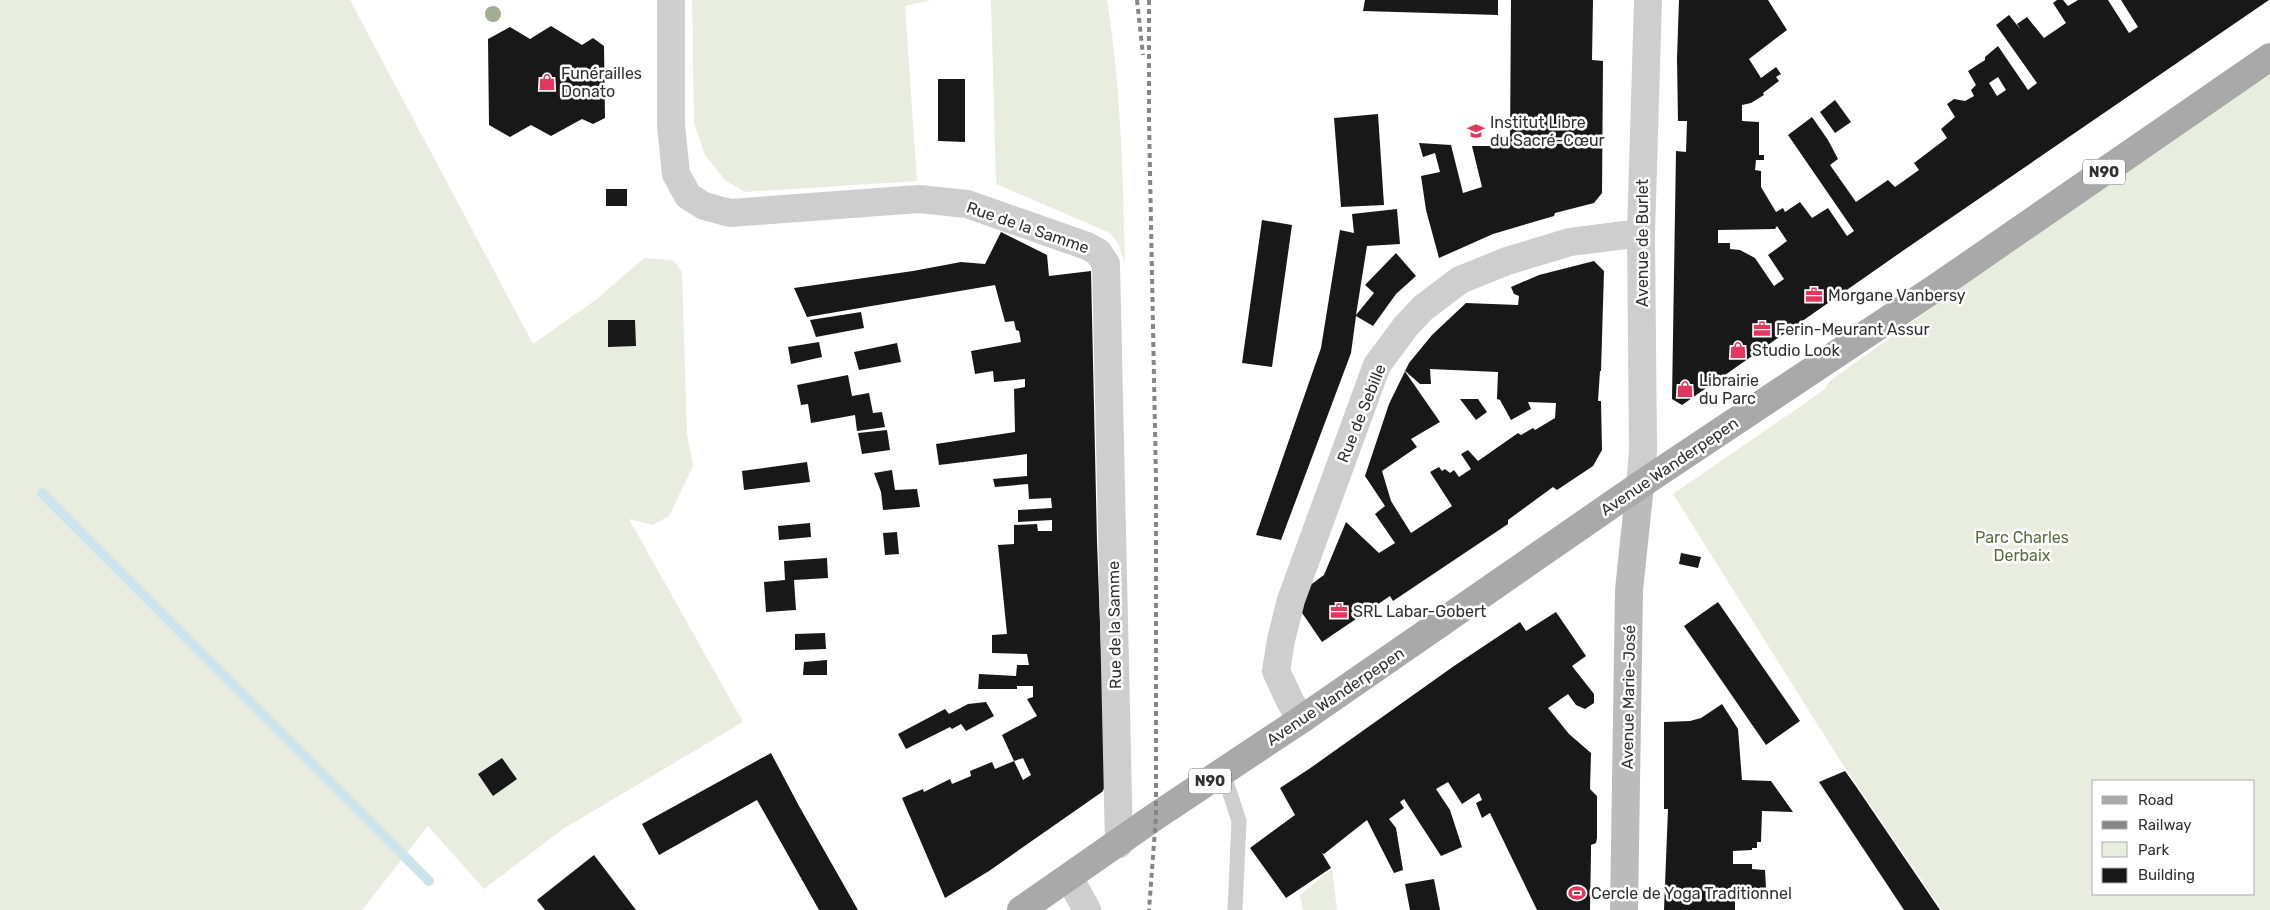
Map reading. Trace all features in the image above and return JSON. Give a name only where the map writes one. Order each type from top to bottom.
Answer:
[{"type":"main road","name":"Avenue Wanderpepen","points":[[1119,844],[1156,816],[1302,719],[1640,485],[1937,287],[2270,57]]},
{"type":"main road","name":"N90","points":[[1021,910],[1119,844]]},
{"type":"street","name":"Rue de la Samme","points":[[671,0],[671,125],[676,174],[688,196],[704,206],[730,213],[919,199],[967,204],[1087,246],[1098,252],[1106,264],[1119,844]]},
{"type":"street","name":"Avenue de Burlet","points":[[1640,485],[1643,451],[1641,233],[1648,0]]},
{"type":"street","name":"Rue de Sebille","points":[[1302,719],[1291,703],[1276,671],[1281,640],[1291,600],[1377,365],[1406,326],[1423,308],[1460,280],[1507,261],[1570,242],[1641,233]]},
{"type":"street","name":"Avenue Marie-José","points":[[1624,910],[1629,590],[1640,485]]},
{"type":"street","points":[[1069,877],[1088,910]]},
{"type":"lane","points":[[1223,772],[1239,821],[1235,910]]},
{"type":"green space","points":[[0,0],[350,0],[533,344],[597,299],[644,258],[673,260],[682,272],[687,434],[693,466],[669,516],[653,525],[629,519],[743,722],[563,829],[484,889],[428,826],[362,910],[0,910]]},
{"type":"green space","points":[[692,0],[931,0],[905,6],[917,181],[745,192],[726,181],[705,155],[694,123]]},
{"type":"green space","points":[[991,0],[1107,0],[1118,98],[1125,263],[1118,243],[1110,233],[996,184]]},
{"type":"green space","name":"Parc Charles Derbaix","points":[[2270,74],[2270,910],[1942,910],[1841,762],[1673,494],[1824,390],[1830,381],[1940,302]]},
{"type":"green space","points":[[1332,869],[1337,910],[1303,910],[1300,895]]},
{"type":"building","points":[[1365,0],[1498,0],[1498,15],[1363,11]]},
{"type":"building","points":[[1511,0],[1593,0],[1592,60],[1603,61],[1602,193],[1594,203],[1555,213],[1554,216],[1493,234],[1439,258],[1426,210],[1421,176],[1440,172],[1435,153],[1423,157],[1419,143],[1451,145],[1463,193],[1482,187],[1472,146],[1510,146]]},
{"type":"building","points":[[1679,0],[1768,0],[1787,30],[1749,59],[1761,78],[1776,67],[1781,74],[1776,77],[1779,81],[1763,93],[1764,95],[1751,103],[1742,105],[1742,121],[1759,122],[1759,155],[1764,155],[1764,160],[1756,160],[1755,170],[1761,171],[1761,187],[1776,212],[1783,208],[1785,212],[1800,202],[1812,218],[1828,208],[1847,236],[1854,231],[1788,135],[1812,117],[1838,159],[1830,165],[1856,202],[1888,180],[1895,187],[1919,170],[1914,163],[1947,138],[1941,129],[1955,117],[1947,104],[1954,99],[1965,101],[1974,96],[1971,90],[1976,85],[1968,71],[1985,60],[1985,57],[1998,46],[2028,90],[2037,83],[1996,25],[2009,15],[2021,30],[2017,24],[2027,17],[2044,38],[2066,23],[2053,3],[2057,0],[2063,0],[2068,6],[2078,0],[2108,0],[2129,33],[2138,27],[2121,0],[2269,0],[1904,250],[1682,405],[1672,399],[1676,151],[1686,152],[1687,121],[1678,121],[1677,58]],"holes":[[[1998,77],[2006,90],[1997,96],[1989,83]],[[1777,226],[1787,241],[1768,255],[1784,279],[1774,286],[1755,258],[1740,250],[1730,249],[1730,243],[1718,243],[1718,230],[1775,229]]]},
{"type":"building","name":"Funérailles Donato","points":[[551,26],[582,45],[593,38],[604,46],[605,118],[593,124],[582,119],[551,136],[531,125],[510,137],[489,125],[488,39],[510,27],[530,39]]},
{"type":"building","points":[[938,79],[965,79],[965,142],[938,141]]},
{"type":"building","points":[[1835,100],[1851,122],[1835,133],[1820,112]]},
{"type":"building","points":[[1378,114],[1384,205],[1341,207],[1334,118]]},
{"type":"building","points":[[606,189],[627,189],[627,206],[606,206]]},
{"type":"building","points":[[1397,209],[1400,244],[1367,246],[1356,315],[1374,293],[1365,285],[1396,253],[1416,276],[1396,294],[1373,326],[1356,316],[1351,353],[1281,540],[1256,535],[1321,348],[1340,230],[1354,233],[1352,214]]},
{"type":"building","points":[[1262,220],[1292,225],[1272,367],[1242,363]]},
{"type":"building","points":[[1001,232],[1047,255],[1049,276],[1091,271],[1097,542],[1106,785],[1102,792],[989,871],[945,898],[902,798],[923,789],[924,792],[950,779],[952,784],[971,776],[970,771],[992,762],[995,769],[1014,761],[1002,735],[1037,716],[1027,699],[1033,697],[1033,686],[1017,686],[1017,689],[978,689],[979,674],[1016,676],[1017,665],[1029,665],[1027,654],[992,653],[992,635],[1007,634],[998,545],[1014,544],[1014,525],[1037,524],[1038,531],[1052,531],[1052,520],[1018,522],[1018,510],[1052,508],[1051,498],[1029,499],[1028,484],[995,487],[993,479],[1027,476],[1027,454],[939,465],[936,444],[1015,432],[1014,389],[1025,387],[1025,379],[994,382],[993,371],[975,374],[971,351],[1021,342],[1019,331],[1016,330],[1014,321],[1005,322],[995,285],[807,317],[794,288],[913,271],[961,262],[985,264]],"holes":[[[1023,758],[1031,775],[1023,780],[1014,761]]]},
{"type":"building","points":[[1594,261],[1604,271],[1601,371],[1598,401],[1601,401],[1602,450],[1593,466],[1557,490],[1553,487],[1508,520],[1508,524],[1393,601],[1390,596],[1322,642],[1298,607],[1309,586],[1324,575],[1346,522],[1379,553],[1395,543],[1375,514],[1385,506],[1365,476],[1389,404],[1405,371],[1409,363],[1432,335],[1466,303],[1518,305],[1519,296],[1514,294],[1511,287],[1539,275]],"holes":[[[1430,369],[1498,372],[1497,399],[1500,400],[1511,420],[1531,409],[1528,402],[1556,403],[1555,418],[1535,430],[1533,428],[1521,435],[1518,433],[1478,461],[1468,450],[1461,454],[1471,469],[1459,477],[1454,470],[1450,473],[1445,469],[1442,471],[1439,467],[1430,472],[1452,506],[1411,533],[1391,501],[1382,471],[1417,447],[1411,439],[1440,422],[1405,371],[1420,384],[1431,384]]]},
{"type":"building","points":[[861,312],[864,328],[816,337],[810,320]]},
{"type":"building","points":[[608,320],[635,320],[636,346],[608,347]]},
{"type":"building","points":[[819,342],[822,357],[791,364],[788,347]]},
{"type":"building","points":[[897,343],[901,362],[859,370],[854,352]]},
{"type":"building","points":[[848,375],[852,396],[869,393],[873,413],[882,412],[885,427],[857,431],[855,415],[811,423],[808,404],[801,405],[797,385]]},
{"type":"building","points":[[1460,399],[1478,399],[1487,412],[1476,420]]},
{"type":"building","points":[[887,430],[890,450],[862,454],[858,433]]},
{"type":"building","points":[[807,462],[810,482],[744,490],[742,471]]},
{"type":"building","points":[[892,470],[895,490],[917,489],[920,507],[883,510],[881,492],[874,473]]},
{"type":"building","points":[[810,523],[811,537],[779,540],[778,526]]},
{"type":"building","points":[[897,532],[899,554],[885,555],[883,533]]},
{"type":"building","points":[[1681,553],[1701,557],[1698,568],[1679,564]]},
{"type":"building","points":[[827,558],[828,578],[794,580],[796,610],[766,612],[764,582],[785,580],[784,561]]},
{"type":"building","points":[[1718,602],[1800,721],[1766,745],[1684,626]]},
{"type":"building","points":[[1556,612],[1586,656],[1572,666],[1594,694],[1594,703],[1585,709],[1576,705],[1568,694],[1548,708],[1569,734],[1591,753],[1590,789],[1597,796],[1597,838],[1596,843],[1591,845],[1590,910],[1537,910],[1490,813],[1482,818],[1476,803],[1482,800],[1479,793],[1462,804],[1448,782],[1436,789],[1450,810],[1462,847],[1441,856],[1404,799],[1400,802],[1404,808],[1389,819],[1396,828],[1403,870],[1394,873],[1367,820],[1324,854],[1322,853],[1331,868],[1286,898],[1250,848],[1295,815],[1280,788],[1520,622],[1526,631]]},
{"type":"building","points":[[825,633],[826,649],[795,650],[795,634]]},
{"type":"building","points":[[827,660],[827,675],[803,675],[804,662]]},
{"type":"building","points":[[986,702],[994,716],[966,731],[961,724],[952,729],[950,727],[906,749],[898,734],[945,709],[949,714],[968,704]]},
{"type":"building","points":[[1722,704],[1738,729],[1742,780],[1771,781],[1793,812],[1762,811],[1761,842],[1757,842],[1757,848],[1733,851],[1733,864],[1752,864],[1752,869],[1765,870],[1766,888],[1751,890],[1751,898],[1735,898],[1735,910],[1664,910],[1668,809],[1664,809],[1664,722],[1690,721],[1701,718]]},
{"type":"building","points":[[771,753],[858,910],[819,910],[757,800],[659,855],[642,824]]},
{"type":"building","points":[[502,758],[517,779],[493,796],[478,774]]},
{"type":"building","points":[[1845,771],[1940,910],[1904,910],[1819,782]]},
{"type":"building","points":[[594,855],[636,910],[545,910],[537,900]]},
{"type":"building","points":[[1434,879],[1440,910],[1410,910],[1405,884]]},
{"type":"waterway","points":[[42,493],[429,881]]},
{"type":"railway","points":[[1137,0],[1143,55]]},
{"type":"railway","points":[[1149,0],[1149,120],[1156,480],[1156,816],[1149,910]]},
{"type":"place","name":"Funérailles Donato","points":[[547,82]]},
{"type":"place","name":"Institut Libre du Sacré-Cœur","points":[[1476,131]]},
{"type":"place","name":"Morgane Vanbersy","points":[[1814,295]]},
{"type":"place","name":"Ferin-Meurant Assur","points":[[1762,329]]},
{"type":"place","name":"Studio Look","points":[[1738,350]]},
{"type":"place","name":"Librairie du Parc","points":[[1685,389]]},
{"type":"place","name":"SRL Labar-Gobert","points":[[1339,611]]},
{"type":"place","name":"Cercle de Yoga Traditionnel","points":[[1577,893]]}]
